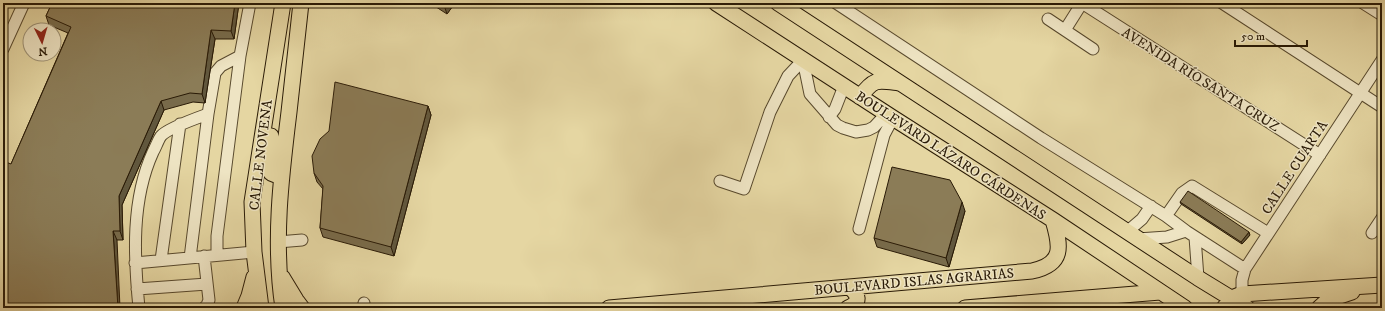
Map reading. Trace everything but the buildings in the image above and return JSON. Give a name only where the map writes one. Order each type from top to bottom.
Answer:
[{"type":"main road","name":"CALLE NOVENA","points":[[261,308],[254,252],[252,202],[283,3]]},
{"type":"main road","name":"CALLE NOVENA","points":[[283,308],[279,272],[278,242],[281,177],[301,3]]},
{"type":"main road","name":"BOULEVARD LÁZARO CÁRDENAS","points":[[716,3],[889,116],[1053,220],[1185,308]]},
{"type":"main road","points":[[778,3],[1236,302],[1379,285]]},
{"type":"main road","points":[[860,97],[868,85],[873,82],[883,81],[902,83]]},
{"type":"main road","points":[[266,105],[272,114],[273,120],[268,167],[271,173],[281,177]]},
{"type":"main road","name":"BOULEVARD ISLAS AGRARIAS","points":[[609,308],[1041,269],[1052,263],[1057,256],[1058,242],[1053,220]]},
{"type":"main road","points":[[244,308],[249,296],[256,268]]},
{"type":"main road","points":[[279,272],[302,308]]},
{"type":"main road","points":[[1319,308],[1328,300],[1379,285]]},
{"type":"main road","points":[[848,308],[854,306],[857,300],[855,291],[849,287]]},
{"type":"main road","points":[[965,308],[1160,292]]},
{"type":"street","points":[[3,49],[24,3]]},
{"type":"street","points":[[217,255],[217,236],[240,56],[250,3]]},
{"type":"street","points":[[836,3],[1054,146],[1151,206],[1190,234],[1245,269]]},
{"type":"street","points":[[1065,30],[1082,3]]},
{"type":"street","name":"AVENIDA RÍO SANTA CRUZ","points":[[1082,3],[1320,154]]},
{"type":"street","points":[[1222,3],[1382,106]]},
{"type":"street","points":[[1364,3],[1382,15]]},
{"type":"street","points":[[1048,19],[1093,49]]},
{"type":"street","points":[[190,258],[208,114],[215,73],[221,66],[240,56]]},
{"type":"street","points":[[803,60],[810,94],[829,117],[843,128],[856,132],[874,127],[889,116]]},
{"type":"street","points":[[720,181],[744,189],[770,112],[788,76],[803,60]]},
{"type":"street","name":"CALLE CUARTA","points":[[1236,302],[1245,269],[1382,60]]},
{"type":"street","points":[[829,117],[835,110],[844,86]]},
{"type":"street","points":[[139,308],[135,263],[138,206],[149,162],[161,135],[180,124],[208,114]]},
{"type":"street","points":[[859,229],[882,142],[887,129],[889,116]]},
{"type":"street","points":[[161,260],[180,124]]},
{"type":"street","points":[[1166,216],[1182,193],[1192,186],[1268,233]]},
{"type":"street","points":[[1151,206],[1133,235],[1168,237],[1190,234]]},
{"type":"street","points":[[1372,233],[1382,218]]},
{"type":"street","points":[[1190,234],[1198,278]]},
{"type":"street","points":[[278,242],[302,240]]},
{"type":"street","points":[[135,263],[254,252]]},
{"type":"street","points":[[204,256],[209,300],[204,308]]},
{"type":"street","points":[[137,289],[207,284]]}]
